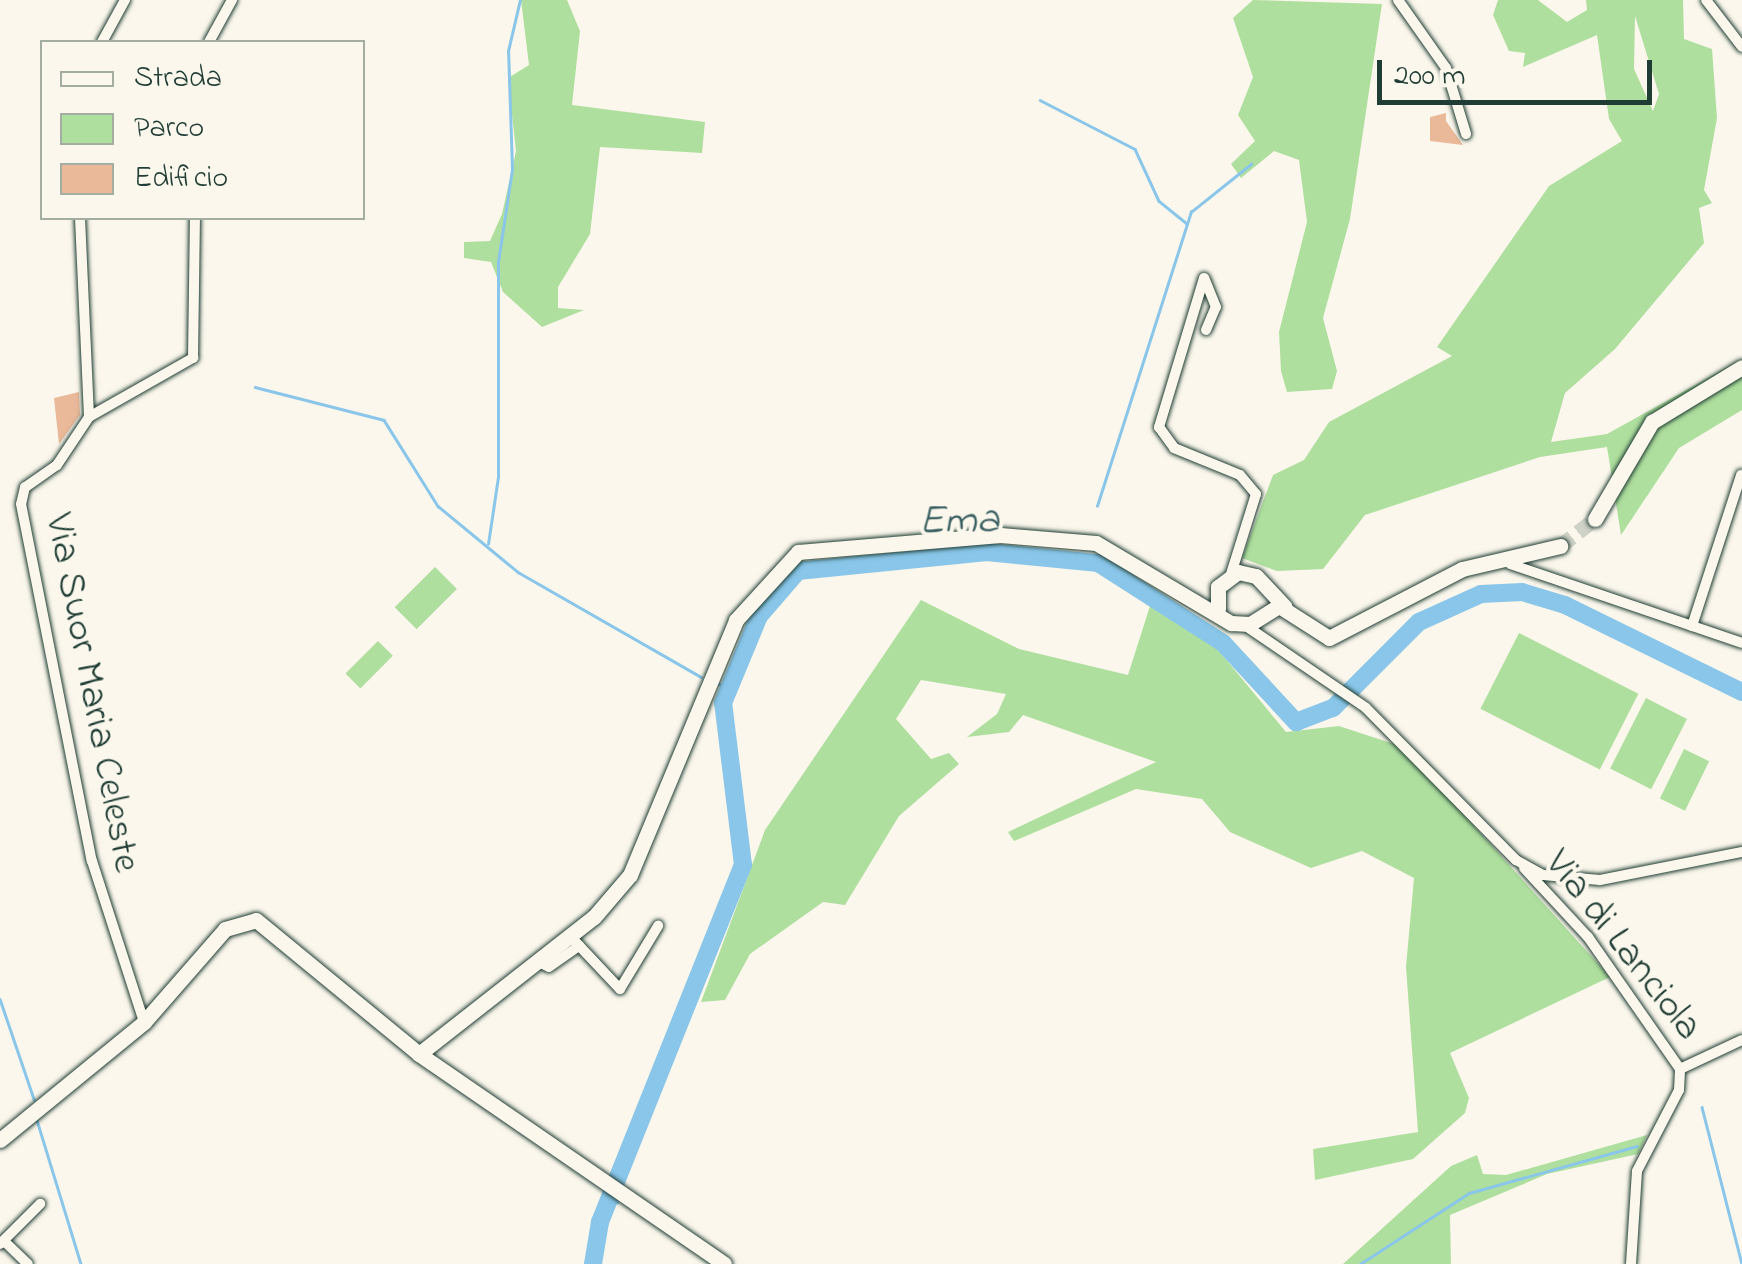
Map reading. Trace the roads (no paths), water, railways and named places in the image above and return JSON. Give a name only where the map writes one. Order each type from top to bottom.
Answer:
[{"type":"street","points":[[103,40],[125,0]]},
{"type":"street","points":[[209,40],[232,0]]},
{"type":"street","points":[[1398,0],[1446,68],[1466,134]]},
{"type":"street","points":[[1706,0],[1742,47]]},
{"type":"street","points":[[80,220],[89,417],[193,358],[195,220]]},
{"type":"street","points":[[1206,330],[1216,307],[1204,278],[1159,427],[1174,448],[1240,474],[1256,494],[1239,573],[1217,601]]},
{"type":"street","points":[[1595,519],[1652,422],[1742,367]]},
{"type":"street","name":"Via Suor Maria Celeste","points":[[89,417],[57,465],[25,487],[21,504],[92,861],[144,1022]]},
{"type":"street","points":[[1692,626],[1741,476]]},
{"type":"street","points":[[419,1054],[536,960],[574,941],[630,875],[736,620],[798,552],[1047,537],[1120,551],[1196,596],[1217,601],[1244,625],[1265,612],[1293,612]]},
{"type":"street","points":[[1239,573],[1338,638],[1448,575],[1510,564],[1560,546]]},
{"type":"street","points":[[1510,564],[1742,643]]},
{"type":"street","points":[[1266,588],[1267,638]]},
{"type":"street","name":"Via di Lanciola","points":[[1244,625],[1326,676],[1366,708],[1516,860],[1588,938],[1680,1069],[1679,1090],[1637,1171],[1631,1264]]},
{"type":"street","points":[[1516,860],[1574,883],[1742,852]]},
{"type":"street","points":[[0,1140],[144,1022],[246,918],[268,924],[419,1054],[724,1264]]},
{"type":"street","points":[[574,941],[620,988],[658,926]]},
{"type":"street","name":"Via di Lanciola","points":[[1680,1069],[1742,1040]]},
{"type":"street","points":[[28,1264],[2,1243],[40,1204]]},
{"type":"waterway","points":[[488,544],[498,477],[498,262],[512,169],[508,51],[520,0]]},
{"type":"waterway","points":[[1040,100],[1135,149],[1159,201],[1186,223]]},
{"type":"waterway","points":[[1097,506],[1191,212],[1251,164]]},
{"type":"waterway","points":[[255,387],[384,420],[438,506],[518,572],[701,677]]},
{"type":"waterway","name":"Ema","points":[[593,1264],[600,1222],[743,865],[723,703],[759,616],[798,571],[987,552],[1098,563],[1223,643],[1296,722],[1333,708],[1419,622],[1481,594],[1522,592],[1565,605],[1742,692]]},
{"type":"waterway","points":[[718,684],[728,686]]},
{"type":"waterway","points":[[0,999],[34,1099]]},
{"type":"waterway","points":[[1702,1107],[1742,1264]]},
{"type":"waterway","points":[[37,1120],[81,1264]]},
{"type":"waterway","points":[[1360,1264],[1469,1193],[1637,1146]]},
{"type":"waterway","points":[[610,1197],[617,1202]]},
{"type":"tunnel","points":[[1560,546],[1595,519]]}]
